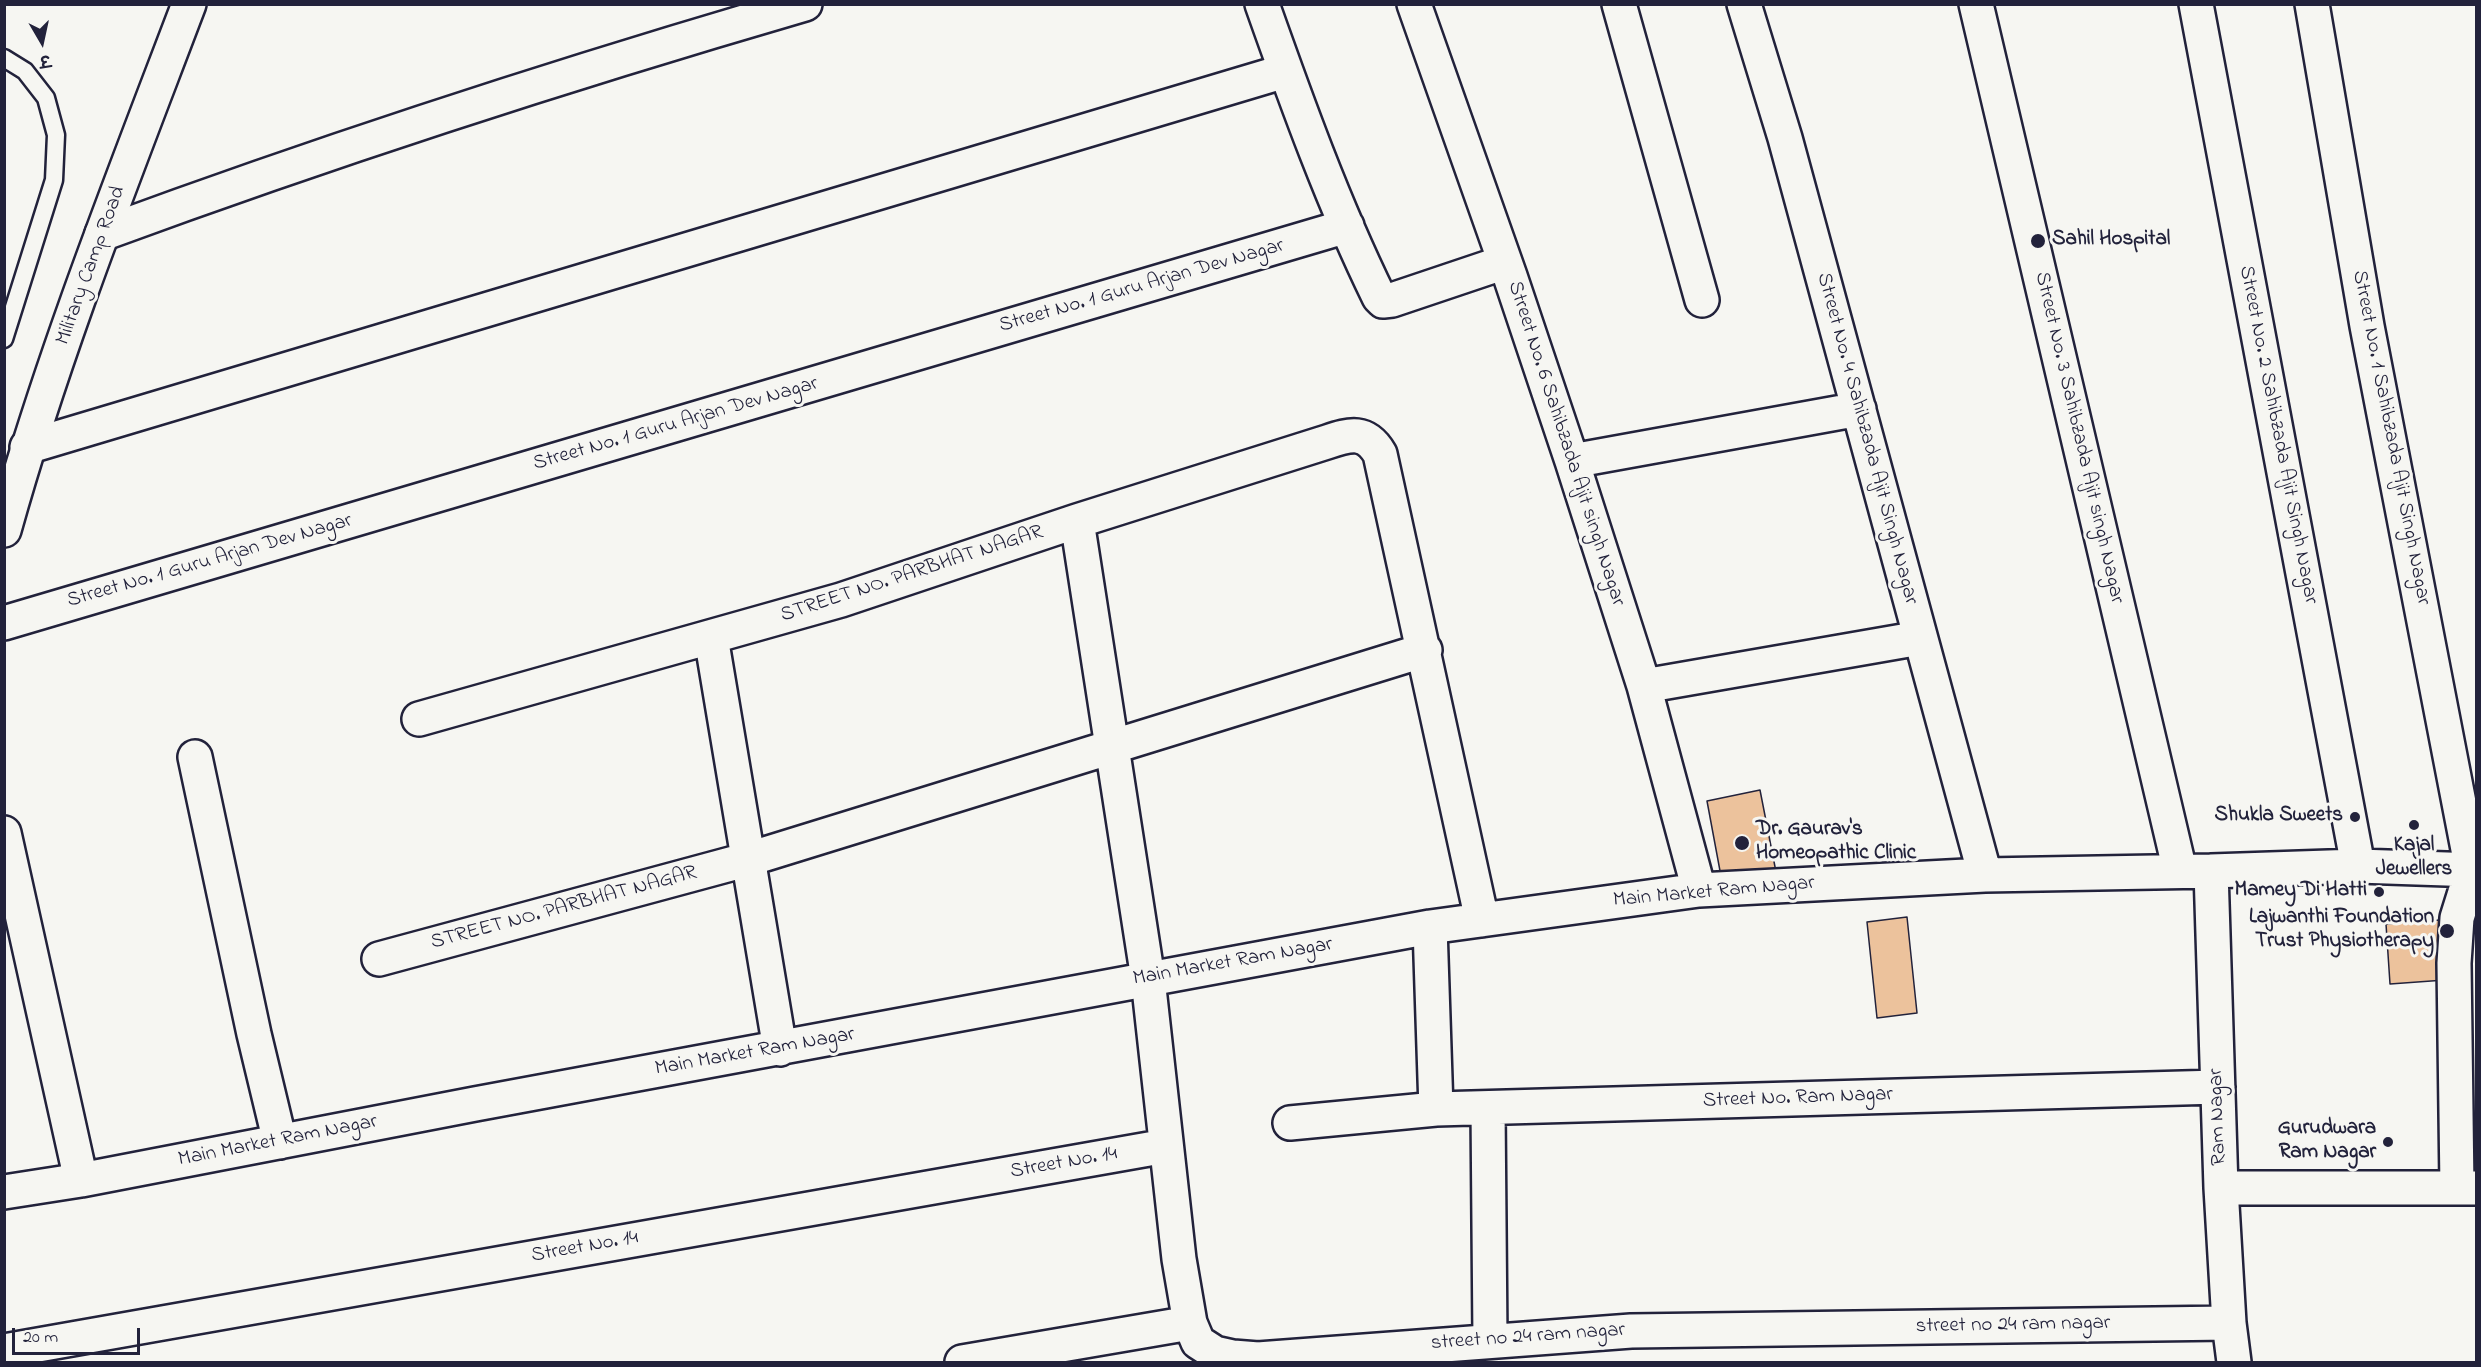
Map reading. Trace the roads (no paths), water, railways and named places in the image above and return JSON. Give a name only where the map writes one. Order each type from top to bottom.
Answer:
[{"type":"street","name":"Military Camp Road","points":[[4,530],[27,447],[102,234],[189,4]]},
{"type":"street","points":[[102,234],[272,171],[696,36],[805,4]]},
{"type":"street","points":[[1262,4],[1285,71],[1347,226],[1374,288],[1383,301],[1505,262]]},
{"type":"street","name":"Street No. 6 Sahibzada Ajit singh Nagar","points":[[1414,4],[1572,461],[1644,686],[1699,890]]},
{"type":"street","points":[[1619,4],[1702,300]]},
{"type":"street","name":"Street No. 4 Sahibzada Ajit Singh Nagar","points":[[1744,4],[1785,138],[1985,875]]},
{"type":"street","name":"Street No. 3 Sahibzada Ajit singh Nagar","points":[[1976,4],[2196,871]]},
{"type":"street","name":"Street No. 2 Sahibzada Ajit Singh Nagar","points":[[2196,4],[2358,866]]},
{"type":"street","name":"Street No. 1 Sahibzada Ajit Singh Nagar","points":[[2312,4],[2367,326],[2474,870]]},
{"type":"street","points":[[27,447],[1285,71]]},
{"type":"street","name":"Street No. 1 Guru Arjan Dev Nagar","points":[[4,623],[1347,226]]},
{"type":"street","points":[[1572,461],[1859,409]]},
{"type":"street","name":"STREET NO. PARBHAT NAGAR","points":[[419,718],[842,600],[1077,521],[1327,442],[1343,437],[1362,437],[1373,441],[1380,454],[1425,650],[1482,920]]},
{"type":"street","points":[[1077,521],[1148,978]]},
{"type":"street","points":[[711,637],[780,1049]]},
{"type":"street","points":[[1644,686],[1920,638]]},
{"type":"street","name":"STREET NO. PARBHAT NAGAR","points":[[378,959],[749,859],[1425,650]]},
{"type":"street","points":[[195,757],[254,1034],[280,1142]]},
{"type":"street","points":[[4,833],[81,1180]]},
{"type":"street","name":"Main Market Ram Nagar","points":[[4,1192],[81,1180],[475,1104],[1430,927],[1699,890],[1985,875],[2358,866],[2474,870]]},
{"type":"street","points":[[2221,1188],[2467,1188],[2454,963],[2457,918],[2474,870]]},
{"type":"street","name":"Ram Nagar","points":[[2196,871],[2218,1087],[2221,1188],[2229,1323],[2234,1362]]},
{"type":"street","points":[[1430,927],[1436,1109]]},
{"type":"street","name":"street no 24 ram nagar","points":[[1148,978],[1179,1259],[1191,1323],[1198,1342],[1215,1353],[1233,1357],[1288,1359],[1490,1340],[1631,1331],[2229,1323]]},
{"type":"street","name":"Street No. Ram Nagar","points":[[1290,1123],[1436,1109],[2218,1087]]},
{"type":"street","points":[[1488,1108],[1490,1340]]},
{"type":"street","name":"Street No. 14","points":[[4,1351],[1166,1146]]},
{"type":"street","points":[[962,1362],[1191,1323]]},
{"type":"lane","points":[[4,58],[25,71],[46,98],[56,135],[54,180],[4,339]]},
{"type":"place","name":"Sahil Hospital","points":[[2038,241]]},
{"type":"place","name":"Shukla Sweets","points":[[2355,817]]},
{"type":"place","name":"Kajal Jewellers","points":[[2414,825]]},
{"type":"place","name":"Dr. Gaurav's Homeopathic Clinic","points":[[1742,843]]},
{"type":"place","name":"Mamey Di Hatti","points":[[2379,892]]},
{"type":"place","name":"Lajwanthi Foundation Trust Physiotherapy","points":[[2447,931]]},
{"type":"place","name":"Gurudwara Ram Nagar","points":[[2388,1142]]}]
